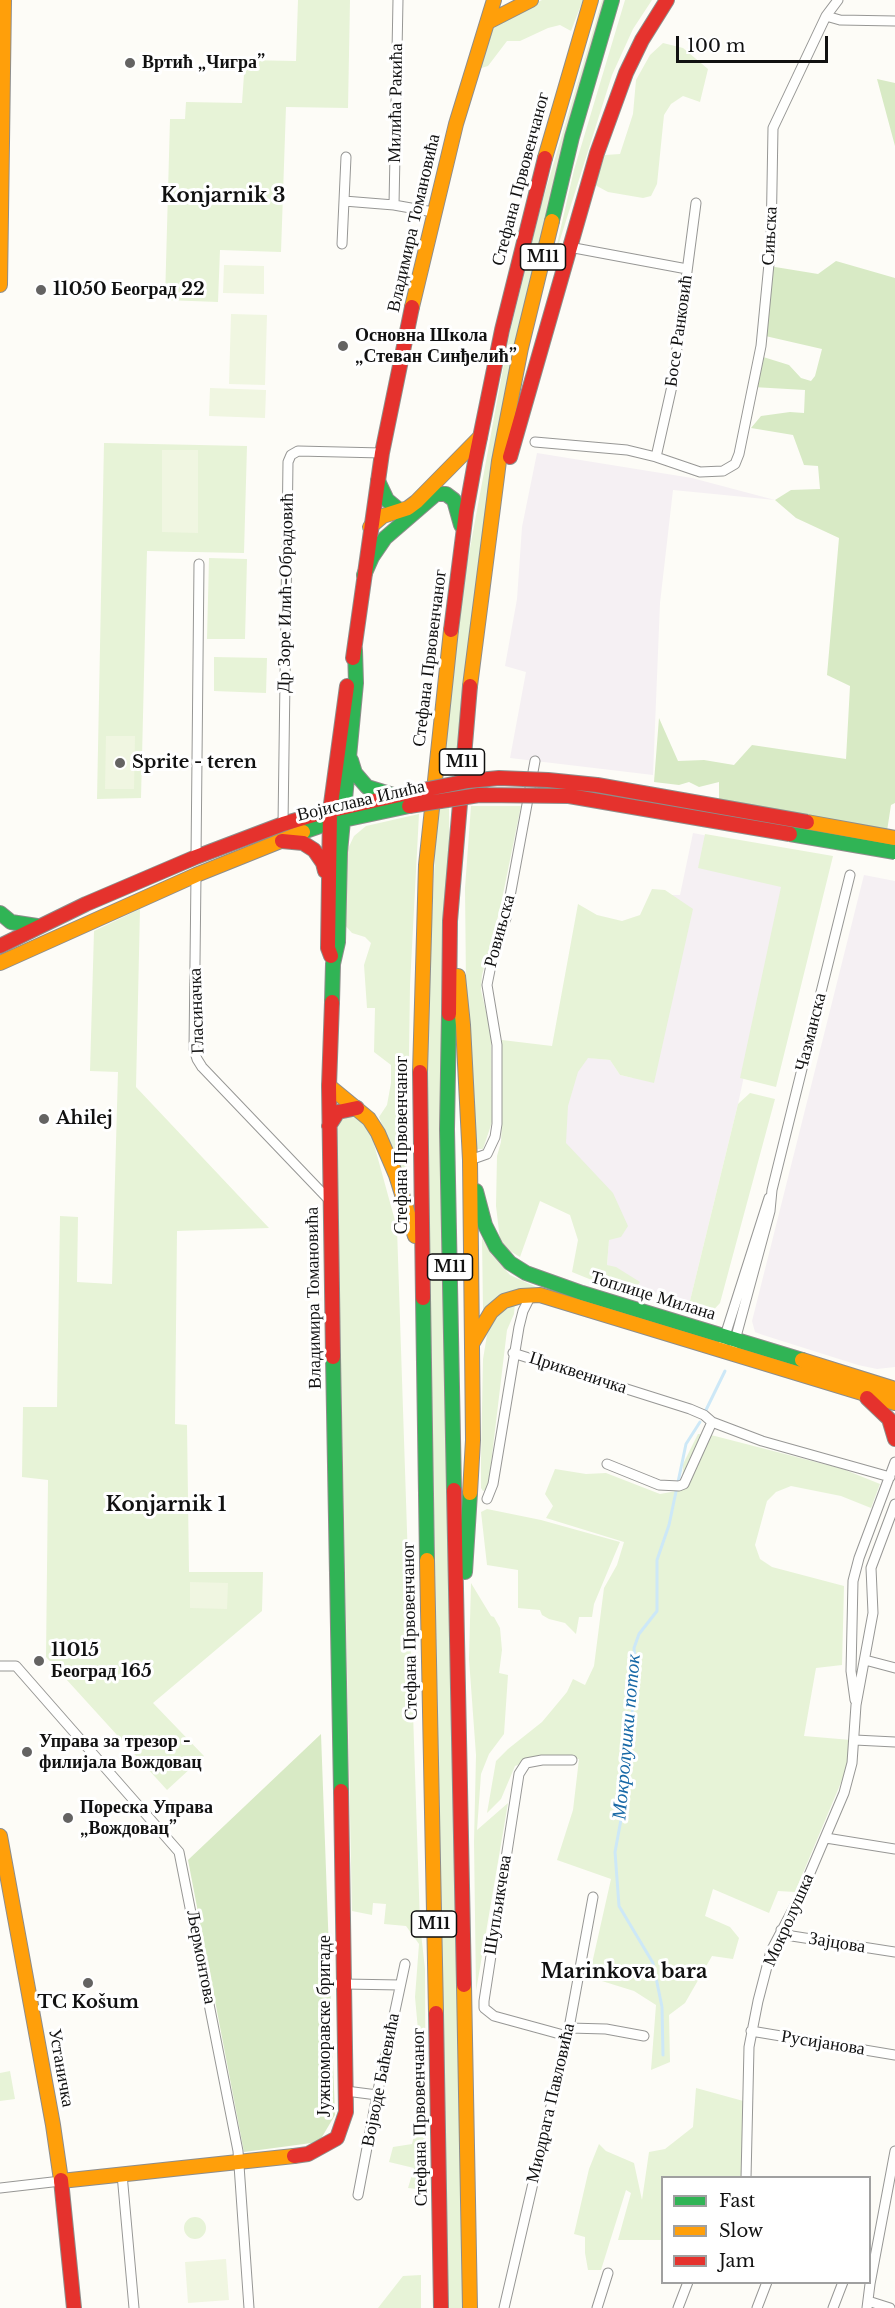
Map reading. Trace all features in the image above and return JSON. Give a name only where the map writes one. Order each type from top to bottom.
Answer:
[{"type":"main road","points":[[0,285],[4,0]]},
{"type":"main road","name":"Владимира Томановића","points":[[333,964],[328,948],[330,817],[382,453],[433,212],[456,124],[494,0]]},
{"type":"main road","points":[[505,0],[525,3]]},
{"type":"main road","name":"Стефана Првовенчаног","points":[[441,2308],[421,1260],[420,1041],[425,892],[435,764],[463,537],[481,436],[502,330],[529,217],[555,117],[591,0]]},
{"type":"main road","name":"M11","points":[[470,2308],[447,1087],[450,921],[466,714],[489,518],[521,348],[572,137],[612,0]]},
{"type":"main road","points":[[489,518],[520,423],[597,153],[626,73],[642,40],[667,0]]},
{"type":"main road","points":[[488,22],[525,3]]},
{"type":"main road","points":[[370,527],[383,516],[416,502],[481,436]]},
{"type":"main road","points":[[378,481],[387,500],[399,510]]},
{"type":"main road","points":[[364,575],[376,549],[385,538],[436,494],[446,494],[454,500],[463,537]]},
{"type":"main road","name":"Владимира Томановића","points":[[338,1632],[329,1086],[333,964],[338,942],[340,852],[356,683],[355,650]]},
{"type":"main road","points":[[349,755],[355,773],[362,782],[376,791],[404,798]]},
{"type":"main road","name":"Војислава Илића","points":[[0,946],[37,926],[196,857],[284,824],[330,817],[468,781],[499,778],[548,780],[597,786],[895,838]]},
{"type":"main road","name":"Војислава Илића","points":[[404,798],[525,794],[569,796],[895,852]]},
{"type":"main road","name":"Војислава Илића","points":[[0,963],[196,874],[330,817]]},
{"type":"main road","points":[[277,841],[303,843],[314,850],[323,863],[328,882]]},
{"type":"main road","points":[[0,913],[11,922],[37,926]]},
{"type":"main road","points":[[450,921],[463,1025],[470,1161],[472,1344],[472,1440],[468,1532],[466,1566],[457,1614]]},
{"type":"main road","points":[[329,1086],[369,1119],[387,1153],[409,1215],[421,1260]]},
{"type":"main road","points":[[329,1125],[333,1117],[342,1110],[357,1108]]},
{"type":"main road","name":"Топлице Милана","points":[[470,1161],[481,1214],[496,1247],[502,1255],[526,1274],[580,1300],[728,1345],[895,1389]]},
{"type":"main road","name":"Топлице Милана","points":[[472,1344],[496,1307],[508,1299],[531,1295],[580,1300]]},
{"type":"main road","name":"Топлице Милана","points":[[728,1345],[863,1394],[895,1403]]},
{"type":"main road","points":[[875,1383],[895,1380]]},
{"type":"main road","points":[[863,1394],[889,1419],[895,1439]]},
{"type":"main road","name":"Јужноморавске бригаде","points":[[61,2181],[308,2154],[337,2138],[346,2112],[338,1632]]},
{"type":"main road","name":"Устаничка","points":[[0,1836],[48,2093],[61,2181],[74,2308]]},
{"type":"street","name":"Милића Ракића","points":[[394,205],[398,0]]},
{"type":"street","name":"Сињска","points":[[656,457],[700,472],[723,471],[735,464],[739,454],[761,346],[771,243],[773,128],[826,16],[838,0]]},
{"type":"street","points":[[826,16],[840,20],[895,21]]},
{"type":"street","points":[[342,244],[346,158]]},
{"type":"street","points":[[344,201],[394,205],[433,212]]},
{"type":"street","name":"Босе Ранковић","points":[[656,457],[672,386],[696,203]]},
{"type":"street","points":[[569,247],[687,269]]},
{"type":"street","points":[[536,442],[627,450],[656,457]]},
{"type":"street","name":"Др Зоре Илић-Обрадовић","points":[[284,824],[288,462],[291,455],[298,451],[382,453]]},
{"type":"street","points":[[196,857],[199,564]]},
{"type":"street","name":"Ровињска","points":[[470,1161],[487,1154],[495,1137],[497,1045],[487,985],[492,955],[506,918],[535,761]]},
{"type":"street","name":"Гласиначка","points":[[196,874],[194,1049],[196,1059],[331,1202]]},
{"type":"street","name":"Чазманска","points":[[728,1345],[770,1211],[772,1190],[850,875]]},
{"type":"street","points":[[513,1353],[523,1311],[531,1295]]},
{"type":"street","name":"Цриквеничка","points":[[487,1498],[493,1484],[513,1353],[690,1409],[704,1415],[712,1422],[762,1441],[890,1477]]},
{"type":"street","points":[[607,1464],[659,1485],[679,1486],[684,1484],[712,1422]]},
{"type":"street","name":"Мокролушка","points":[[856,1705],[851,1671],[853,1581],[859,1558],[895,1462]]},
{"type":"street","name":"Мокролушка","points":[[746,2176],[751,2031],[771,1951],[801,1894],[844,1793],[855,1740],[856,1705],[873,1613],[871,1568],[895,1504]]},
{"type":"street","points":[[865,1660],[895,1668]]},
{"type":"street","name":"Љермонтова","points":[[0,1666],[16,1666],[179,1852],[223,2069],[239,2162],[249,2308]]},
{"type":"street","points":[[855,1740],[895,1742]]},
{"type":"street","name":"Шупљикчева","points":[[568,2032],[494,2016],[484,2008],[484,2001],[519,1774],[526,1763],[542,1760],[572,1760]]},
{"type":"street","points":[[826,1838],[895,1849]]},
{"type":"street","name":"Миодрага Павловића","points":[[504,2308],[568,2032],[593,1897]]},
{"type":"street","name":"Зајцова","points":[[781,1930],[792,1936],[895,1952]]},
{"type":"street","name":"Војводе Баћевића","points":[[358,2195],[405,1964]]},
{"type":"street","points":[[344,1984],[400,1985]]},
{"type":"street","points":[[568,2032],[606,2029],[644,2036]]},
{"type":"street","name":"Русијанова","points":[[751,2031],[895,2055]]},
{"type":"street","points":[[346,2091],[377,2095]]},
{"type":"street","points":[[871,2279],[895,2151]]},
{"type":"street","points":[[122,2174],[134,2308]]},
{"type":"street","points":[[0,2188],[61,2181]]},
{"type":"street","points":[[597,2308],[608,2273]]},
{"type":"street","points":[[678,2308],[688,2284]]},
{"type":"street","points":[[757,2308],[767,2284]]},
{"type":"street","points":[[833,2308],[843,2284]]},
{"type":"street","points":[[870,2284],[868,2305],[890,2308]]},
{"type":"shaded area","points":[[537,453],[692,478],[775,500],[673,490],[660,603],[653,775],[510,758],[526,672],[505,666],[517,599],[522,527]]},
{"type":"shaded area","points":[[693,833],[792,852],[738,1104],[690,1301],[645,1290],[632,1278],[607,1265],[609,1239],[567,1156],[560,1107],[573,1056],[610,1060],[620,1075],[633,1078],[641,1070],[672,895],[680,895]]},
{"type":"shaded area","points":[[864,875],[895,881],[895,1367],[877,1369],[755,1332],[752,1321]]},
{"type":"green space","points":[[298,0],[350,0],[348,108],[286,107],[281,252],[220,250],[218,302],[165,300],[170,119],[185,119],[186,102],[242,103],[245,60],[296,61]]},
{"type":"green space","points":[[542,0],[583,0],[571,31],[560,25],[520,41],[507,41],[488,66],[478,69],[494,22]]},
{"type":"green space","points":[[602,0],[608,0],[544,229],[454,772],[439,774],[466,570],[509,336],[541,206]]},
{"type":"green space","points":[[625,0],[652,0],[633,29],[612,75],[553,262],[574,170]]},
{"type":"green space","points":[[663,43],[683,48],[708,69],[700,102],[683,96],[671,104],[664,115],[657,184],[651,196],[643,198],[608,192],[595,185],[605,155],[620,154],[633,114],[636,80],[650,55]]},
{"type":"green space","points":[[877,79],[895,83],[895,146]]},
{"type":"green space","points":[[836,261],[895,278],[895,803],[891,805],[887,831],[719,801],[719,782],[699,787],[689,782],[679,785],[654,782],[659,718],[678,761],[704,760],[734,765],[752,745],[846,759],[850,686],[827,675],[839,538],[796,518],[775,500],[791,490],[820,489],[818,466],[804,465],[793,435],[751,428],[761,416],[790,412],[804,413],[805,390],[753,387],[760,356],[789,365],[801,378],[811,381],[815,376],[822,349],[761,335],[769,266],[818,274]]},
{"type":"green space","points":[[224,265],[264,266],[264,294],[223,293]]},
{"type":"green space","points":[[231,314],[267,315],[265,385],[229,384]]},
{"type":"green space","points":[[210,388],[266,390],[265,418],[209,416]]},
{"type":"green space","points":[[104,443],[247,446],[244,553],[147,551],[141,798],[97,799]]},
{"type":"green space","points":[[162,450],[198,450],[198,533],[162,532]]},
{"type":"green space","points":[[209,558],[247,559],[245,639],[207,639]]},
{"type":"green space","points":[[214,657],[267,658],[266,693],[214,691]]},
{"type":"green space","name":"Sprite - teren","points":[[106,736],[135,736],[134,789],[105,789]]},
{"type":"green space","points":[[471,806],[521,806],[500,909],[482,975],[481,990],[491,1033],[492,1122],[483,1149],[477,1149],[466,984],[465,888]]},
{"type":"green space","points":[[449,808],[463,2308],[448,2308],[426,1052],[437,810]]},
{"type":"green space","points":[[419,814],[410,985],[407,1187],[379,1117],[387,1105],[391,1065],[374,1052],[375,1008],[367,1008],[364,965],[371,943],[365,937],[352,933],[342,922],[346,853],[354,836],[366,826]]},
{"type":"green space","points":[[705,834],[833,856],[776,1087],[740,1078],[781,887],[698,868]]},
{"type":"green space","points":[[652,889],[665,890],[693,909],[654,1083],[620,1075],[610,1060],[588,1058],[578,1072],[568,1106],[566,1143],[613,1193],[628,1226],[621,1237],[609,1240],[607,1265],[616,1267],[640,1282],[634,1291],[609,1287],[572,1272],[578,1240],[570,1215],[540,1201],[520,1257],[510,1251],[500,1240],[496,1206],[497,1156],[501,1142],[502,1119],[502,1040],[552,1046],[578,904],[597,915],[622,921],[640,915]]},
{"type":"green space","points":[[140,909],[136,1087],[269,1228],[177,1231],[175,1424],[187,1425],[189,1572],[263,1572],[262,1611],[153,1703],[204,1756],[167,1790],[46,1657],[48,1480],[22,1477],[23,1407],[57,1407],[60,1216],[78,1217],[77,1282],[112,1284],[118,1072],[90,1071],[94,931]]},
{"type":"green space","points":[[750,1093],[775,1099],[720,1303],[709,1315],[688,1309],[738,1104]]},
{"type":"green space","points":[[356,1114],[369,1126],[397,1228],[420,1924],[425,1969],[426,2190],[408,2188],[414,2168],[389,2162],[393,2147],[412,2144],[421,2107],[415,1997],[419,1944],[406,1926],[384,1924],[386,1904],[373,1903],[372,1915],[352,1911],[336,1122]]},
{"type":"green space","points":[[482,1238],[491,1254],[510,1275],[536,1287],[503,1294],[483,1311]]},
{"type":"green space","points":[[515,1303],[514,1314],[507,1330],[488,1489],[483,1491],[481,1488],[481,1460],[483,1359],[487,1335],[494,1318],[506,1306]]},
{"type":"green space","points":[[698,1434],[711,1435],[843,1469],[880,1484],[871,1508],[841,1496],[791,1486],[776,1492],[767,1501],[755,1545],[760,1559],[772,1567],[844,1586],[842,1665],[816,1668],[804,1736],[851,1740],[845,1773],[795,1892],[778,1891],[769,1913],[713,1889],[705,1916],[730,1927],[739,1938],[733,1959],[712,1956],[685,2003],[669,2015],[670,2062],[651,2070],[656,2005],[634,1991],[589,1977],[611,1879],[557,1860],[573,1810],[579,1759],[539,1757],[515,1766],[501,1799],[487,1813],[496,1761],[542,1722],[567,1692],[573,1679],[585,1685],[594,1666],[604,1588],[617,1565],[624,1542],[546,1518],[553,1506],[545,1494],[555,1469],[586,1474],[606,1473],[660,1494],[682,1490],[683,1464]]},
{"type":"green space","points":[[487,1509],[541,1520],[620,1542],[594,1604],[592,1617],[579,1617],[576,1634],[565,1623],[542,1615],[540,1610],[518,1608],[518,1570],[487,1565],[481,1512]]},
{"type":"green space","points":[[190,1582],[228,1583],[227,1609],[190,1608]]},
{"type":"green space","points":[[471,1583],[500,1628],[502,1650],[499,1673],[508,1675],[504,1734],[489,1754],[481,1774],[477,1830],[508,1803],[476,1991],[474,1842],[476,1755],[469,1659]]},
{"type":"green space","points":[[321,1734],[335,2115],[319,2142],[244,2152],[188,1860]]},
{"type":"green space","points":[[10,2071],[15,2099],[0,2101],[0,2073]]},
{"type":"green space","points":[[696,2088],[747,2102],[746,2176],[661,2176],[661,2240],[618,2240],[631,2193],[626,2190],[601,2270],[588,2270],[585,2237],[574,2234],[589,2169],[599,2144],[606,2151],[634,2163],[642,2200],[649,2152],[665,2149],[693,2127]]},
{"type":"green space","points":[[191,2217],[199,2217],[206,2224],[206,2232],[199,2239],[191,2239],[184,2232],[184,2224]]},
{"type":"green space","points":[[226,2259],[229,2300],[188,2303],[185,2262]]},
{"type":"green space","points":[[421,2275],[421,2308],[378,2308],[403,2276]]},
{"type":"waterway","name":"Мокролушки поток","points":[[705,1412],[725,1371]]},
{"type":"waterway","name":"Мокролушки поток","points":[[663,2055],[662,2007],[653,1963],[619,1906],[615,1852],[625,1798],[636,1669],[634,1648],[639,1634],[657,1611],[657,1560],[669,1525],[686,1444],[700,1422]]},
{"type":"traffic: fast","points":[[552,221],[572,137],[612,0]]},
{"type":"traffic: fast","points":[[378,481],[387,500],[399,510]]},
{"type":"traffic: fast","points":[[364,575],[372,557],[385,538],[436,494],[446,494],[454,500],[461,525]]},
{"type":"traffic: fast","points":[[332,1002],[333,964],[338,942],[340,852],[356,683],[355,650]]},
{"type":"traffic: fast","points":[[351,760],[355,773],[367,787],[393,795]]},
{"type":"traffic: fast","points":[[303,832],[329,823],[409,806]]},
{"type":"traffic: fast","points":[[790,834],[895,852]]},
{"type":"traffic: fast","points":[[0,913],[11,922],[37,926]]},
{"type":"traffic: fast","points":[[449,1014],[447,1129],[454,1490]]},
{"type":"traffic: fast","points":[[476,1191],[485,1225],[496,1247],[510,1263],[526,1273],[582,1293],[802,1360]]},
{"type":"traffic: fast","points":[[423,1298],[427,1560]]},
{"type":"traffic: fast","points":[[333,1357],[341,1791]]},
{"type":"traffic: fast","points":[[465,1572],[470,1493]]},
{"type":"traffic: slow","points":[[0,285],[4,0]]},
{"type":"traffic: slow","points":[[412,307],[456,124],[494,0]]},
{"type":"traffic: slow","points":[[488,22],[531,0]]},
{"type":"traffic: slow","points":[[545,158],[591,0]]},
{"type":"traffic: slow","points":[[470,686],[499,461],[521,348],[552,221]]},
{"type":"traffic: slow","points":[[370,527],[383,516],[408,508],[416,502],[480,437]]},
{"type":"traffic: slow","points":[[420,1072],[426,865],[451,630]]},
{"type":"traffic: slow","points":[[807,822],[895,838]]},
{"type":"traffic: slow","points":[[0,963],[196,875],[303,832]]},
{"type":"traffic: slow","points":[[458,976],[463,1025],[470,1160],[473,1440],[470,1493]]},
{"type":"traffic: slow","points":[[329,1086],[369,1119],[378,1133],[396,1175],[415,1236]]},
{"type":"traffic: slow","points":[[472,1344],[491,1312],[504,1301],[521,1296],[540,1295],[895,1403]]},
{"type":"traffic: slow","points":[[802,1360],[895,1389]]},
{"type":"traffic: slow","points":[[427,1560],[436,2013]]},
{"type":"traffic: slow","points":[[0,1836],[61,2180]]},
{"type":"traffic: slow","points":[[464,1985],[470,2308]]},
{"type":"traffic: slow","points":[[61,2181],[294,2156]]},
{"type":"traffic: jam","points":[[510,457],[597,153],[626,73],[642,40],[667,0]]},
{"type":"traffic: jam","points":[[451,630],[466,512],[475,462],[502,330],[545,158]]},
{"type":"traffic: jam","points":[[353,658],[382,453],[412,307]]},
{"type":"traffic: jam","points":[[331,956],[328,948],[330,811],[347,686]]},
{"type":"traffic: jam","points":[[449,1014],[450,921],[470,686]]},
{"type":"traffic: jam","points":[[408,793],[468,781],[499,778],[548,780],[597,785],[807,822]]},
{"type":"traffic: jam","points":[[0,946],[86,904],[196,857],[283,824],[408,793]]},
{"type":"traffic: jam","points":[[409,806],[479,795],[569,796],[790,834]]},
{"type":"traffic: jam","points":[[282,841],[303,843],[314,850],[323,863],[325,871]]},
{"type":"traffic: jam","points":[[332,1002],[329,1086],[333,1357]]},
{"type":"traffic: jam","points":[[420,1072],[423,1298]]},
{"type":"traffic: jam","points":[[329,1126],[338,1112],[357,1108]]},
{"type":"traffic: jam","points":[[867,1398],[889,1419],[895,1439]]},
{"type":"traffic: jam","points":[[454,1490],[464,1985]]},
{"type":"traffic: jam","points":[[294,2156],[308,2154],[337,2138],[346,2112],[341,1791]]},
{"type":"traffic: jam","points":[[436,2013],[441,2308]]},
{"type":"traffic: jam","points":[[61,2180],[74,2308]]},
{"type":"place","name":"Вртић „Чигра”","points":[[130,63]]},
{"type":"place","name":"11050 Београд 22","points":[[41,290]]},
{"type":"place","name":"Основна Школа „Стеван Синђелић”","points":[[343,346]]},
{"type":"place","name":"Sprite - teren","points":[[120,763]]},
{"type":"place","name":"Ahilej","points":[[44,1119]]},
{"type":"place","name":"11015 Београд 165","points":[[39,1661]]},
{"type":"place","name":"Управа за трезор - филијала Вождовац","points":[[27,1752]]},
{"type":"place","name":"Пореска Управа „Вождовац”","points":[[68,1818]]},
{"type":"place","name":"TC Košum","points":[[88,1983]]},
{"type":"district","name":"Konjarnik 3","points":[[223,196]]},
{"type":"district","name":"Konjarnik 1","points":[[166,1505]]},
{"type":"district","name":"Marinkova bara","points":[[624,1972]]}]
